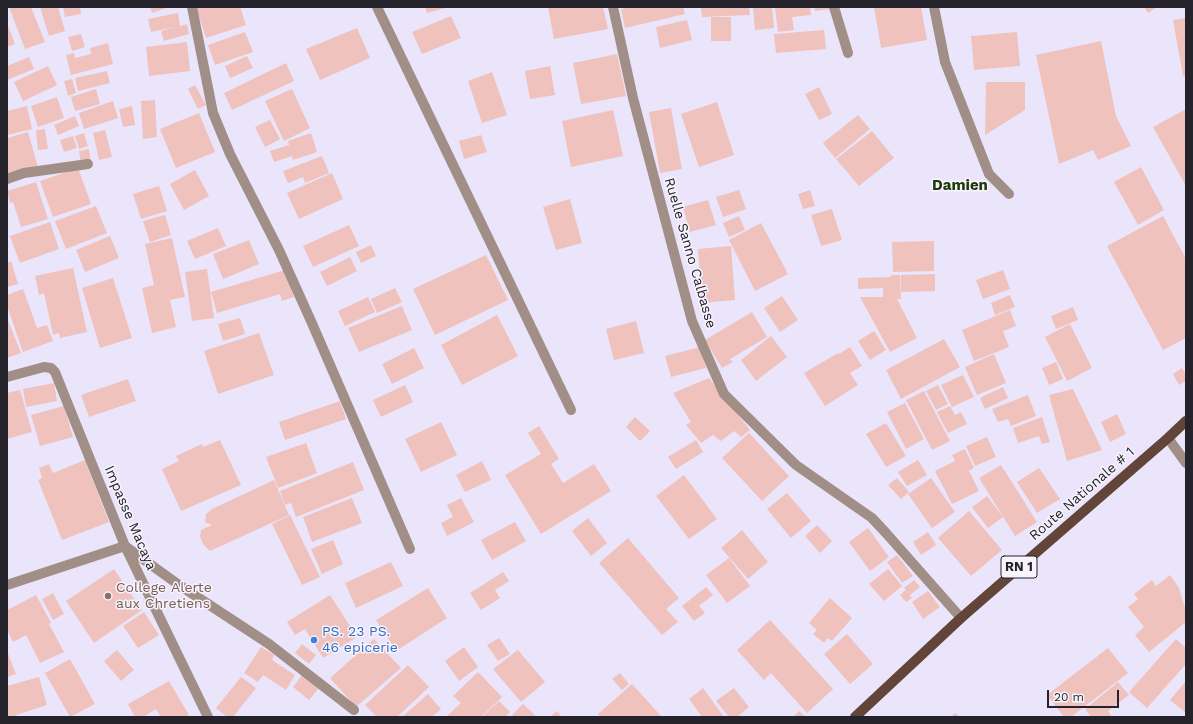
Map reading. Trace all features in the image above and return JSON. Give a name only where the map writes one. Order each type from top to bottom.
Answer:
[{"type":"main road","name":"Route Nationale # 1","points":[[855,717],[961,618],[1186,421]]},
{"type":"street","points":[[192,7],[213,113],[230,154],[279,250],[308,314],[410,549]]},
{"type":"street","points":[[377,7],[571,410]]},
{"type":"street","name":"Ruelle Sanno Calbasse","points":[[614,7],[633,98],[692,321],[724,394],[796,465],[872,518],[961,618]]},
{"type":"street","points":[[834,7],[848,53]]},
{"type":"street","points":[[934,7],[945,62],[989,174],[1010,194]]},
{"type":"street","points":[[7,179],[24,173],[88,164]]},
{"type":"street","name":"Impasse Macaya","points":[[7,377],[44,367],[51,368],[55,372],[125,546],[208,717]]},
{"type":"street","points":[[1168,438],[1186,463]]},
{"type":"street","points":[[7,586],[125,546],[179,586],[269,644],[354,710]]},
{"type":"building","points":[[9,7],[31,7],[45,42],[25,49]]},
{"type":"building","points":[[40,7],[58,7],[65,31],[49,36]]},
{"type":"building","points":[[63,7],[80,7],[81,14],[65,17]]},
{"type":"building","points":[[150,7],[169,7],[152,13]]},
{"type":"building","points":[[196,7],[240,7],[246,25],[206,38]]},
{"type":"building","points":[[425,7],[449,7],[427,13]]},
{"type":"building","points":[[548,7],[603,7],[608,29],[554,39]]},
{"type":"building","points":[[631,7],[683,7],[685,14],[625,28],[621,9]]},
{"type":"building","points":[[701,7],[749,7],[750,15],[702,17]]},
{"type":"building","points":[[753,7],[772,7],[774,28],[755,30]]},
{"type":"building","points":[[775,7],[810,7],[811,15],[792,17],[794,30],[778,32]]},
{"type":"building","points":[[814,7],[831,7],[831,9],[815,11]]},
{"type":"building","points":[[874,7],[921,7],[927,40],[881,48]]},
{"type":"building","points":[[1144,7],[1157,7],[1148,13]]},
{"type":"building","points":[[178,13],[180,26],[187,24],[189,34],[164,41],[161,31],[175,27],[151,32],[148,19]]},
{"type":"building","points":[[451,16],[461,38],[422,54],[412,32]]},
{"type":"building","points":[[711,17],[731,17],[731,41],[711,41]]},
{"type":"building","points":[[1186,18],[1186,76],[1183,76],[1173,20]]},
{"type":"building","points":[[687,20],[692,40],[660,48],[656,27]]},
{"type":"building","points":[[7,23],[15,44],[7,47]]},
{"type":"building","points":[[357,28],[370,58],[320,80],[306,49]]},
{"type":"building","points":[[824,30],[826,49],[776,53],[774,34]]},
{"type":"building","points":[[245,32],[253,52],[215,65],[208,45]]},
{"type":"building","points":[[1017,32],[1020,66],[974,70],[971,36]]},
{"type":"building","points":[[81,34],[85,47],[72,51],[68,37]]},
{"type":"building","points":[[1101,41],[1116,116],[1131,146],[1098,160],[1093,150],[1059,164],[1036,55]]},
{"type":"building","points":[[187,42],[190,71],[149,76],[146,47]]},
{"type":"building","points":[[108,43],[113,64],[71,75],[66,55],[74,53],[75,58],[91,54],[90,48]]},
{"type":"building","points":[[617,54],[626,96],[581,104],[573,63]]},
{"type":"building","points":[[247,56],[253,68],[230,78],[225,66]]},
{"type":"building","points":[[29,57],[34,69],[7,80],[7,66]]},
{"type":"building","points":[[286,63],[294,81],[232,110],[224,93]]},
{"type":"building","points":[[48,66],[57,85],[23,101],[14,82]]},
{"type":"building","points":[[550,66],[555,95],[530,99],[525,71]]},
{"type":"building","points":[[107,71],[110,83],[78,91],[75,78]]},
{"type":"building","points":[[492,72],[507,115],[482,123],[468,81]]},
{"type":"building","points":[[72,79],[76,93],[68,96],[64,81]]},
{"type":"building","points":[[986,82],[1025,82],[1025,110],[985,135]]},
{"type":"building","points":[[195,85],[206,105],[198,109],[188,89]]},
{"type":"building","points":[[819,87],[832,114],[819,120],[805,94]]},
{"type":"building","points":[[96,89],[100,104],[75,111],[71,97]]},
{"type":"building","points":[[292,89],[310,128],[284,141],[265,101]]},
{"type":"building","points":[[57,97],[64,118],[38,127],[31,106]]},
{"type":"building","points":[[155,100],[157,137],[143,139],[141,101]]},
{"type":"building","points":[[113,101],[118,118],[84,129],[79,113]]},
{"type":"building","points":[[717,102],[734,155],[699,167],[681,114]]},
{"type":"building","points":[[27,106],[32,129],[8,135],[7,111]]},
{"type":"building","points":[[132,106],[135,125],[123,127],[119,109]]},
{"type":"building","points":[[671,108],[682,169],[660,173],[649,112]]},
{"type":"building","points":[[1186,109],[1186,186],[1153,127]]},
{"type":"building","points":[[613,110],[623,156],[571,167],[562,121]]},
{"type":"building","points":[[199,113],[215,152],[176,168],[160,129]]},
{"type":"building","points":[[858,115],[870,129],[835,158],[823,143]]},
{"type":"building","points":[[75,116],[79,126],[58,135],[54,125]]},
{"type":"building","points":[[270,120],[280,139],[265,147],[255,127]]},
{"type":"building","points":[[45,129],[48,149],[38,150],[36,130]]},
{"type":"building","points":[[105,130],[112,157],[99,160],[93,133]]},
{"type":"building","points":[[872,131],[894,158],[859,186],[836,159]]},
{"type":"building","points":[[28,132],[38,167],[7,176],[7,138]]},
{"type":"building","points":[[84,133],[88,146],[79,149],[75,136]]},
{"type":"building","points":[[311,133],[317,152],[293,160],[292,156],[274,162],[270,151],[289,145],[288,141]]},
{"type":"building","points":[[481,135],[487,152],[464,159],[459,141]]},
{"type":"building","points":[[73,136],[77,148],[64,152],[60,140]]},
{"type":"building","points":[[89,149],[91,162],[81,163],[79,151]]},
{"type":"building","points":[[322,156],[329,173],[305,183],[303,177],[288,183],[283,171]]},
{"type":"building","points":[[1141,167],[1164,210],[1138,225],[1114,182]]},
{"type":"building","points":[[78,168],[91,204],[53,217],[40,181]]},
{"type":"building","points":[[195,170],[209,196],[184,210],[170,184]]},
{"type":"building","points":[[332,173],[343,199],[299,219],[287,193]]},
{"type":"building","points":[[36,182],[48,219],[21,227],[13,202],[10,203],[7,191]]},
{"type":"building","points":[[159,186],[167,211],[141,219],[133,194]]},
{"type":"building","points":[[739,190],[746,209],[723,217],[716,197]]},
{"type":"building","points":[[810,190],[815,206],[803,209],[798,194]]},
{"type":"building","points":[[570,199],[582,243],[556,250],[543,207]]},
{"type":"building","points":[[708,200],[716,225],[690,232],[683,207]]},
{"type":"building","points":[[96,206],[107,233],[66,249],[55,221]]},
{"type":"building","points":[[832,209],[842,240],[821,246],[811,215]]},
{"type":"building","points":[[165,215],[171,235],[150,242],[143,221]]},
{"type":"building","points":[[739,216],[745,230],[729,237],[723,223]]},
{"type":"building","points":[[1163,216],[1186,259],[1186,338],[1163,350],[1107,246]]},
{"type":"building","points":[[50,222],[59,249],[20,263],[10,236]]},
{"type":"building","points":[[761,223],[788,274],[755,291],[729,240]]},
{"type":"building","points":[[349,225],[359,246],[313,267],[303,246]]},
{"type":"building","points":[[218,228],[226,246],[195,259],[187,241]]},
{"type":"building","points":[[110,236],[119,258],[85,272],[76,250]]},
{"type":"building","points":[[172,238],[185,297],[170,300],[176,327],[152,333],[142,288],[154,285],[145,244]]},
{"type":"building","points":[[249,240],[259,264],[223,279],[213,254]]},
{"type":"building","points":[[934,241],[934,271],[893,272],[892,242]]},
{"type":"building","points":[[371,245],[376,256],[361,263],[356,252]]},
{"type":"building","points":[[731,246],[735,300],[702,303],[698,249]]},
{"type":"building","points":[[486,255],[508,300],[435,335],[413,289]]},
{"type":"building","points":[[350,257],[357,271],[327,286],[320,272]]},
{"type":"building","points":[[11,261],[18,284],[7,287],[7,263]]},
{"type":"building","points":[[73,268],[87,332],[60,338],[59,333],[53,335],[44,293],[39,295],[35,276]]},
{"type":"building","points":[[207,269],[214,318],[192,321],[185,272]]},
{"type":"building","points":[[285,270],[294,297],[282,301],[280,294],[217,313],[211,292]]},
{"type":"building","points":[[1003,270],[1010,289],[983,299],[976,280]]},
{"type":"building","points":[[935,274],[935,291],[901,292],[901,275]]},
{"type":"building","points":[[891,275],[900,275],[901,299],[897,299],[917,338],[890,352],[860,297],[883,297],[883,288],[858,289],[858,278],[891,277]]},
{"type":"building","points":[[113,278],[132,338],[100,348],[82,288]]},
{"type":"building","points":[[395,288],[402,302],[377,313],[371,299]]},
{"type":"building","points":[[23,289],[37,328],[47,325],[53,341],[23,352],[7,306],[7,295]]},
{"type":"building","points":[[1010,295],[1015,307],[995,315],[991,303]]},
{"type":"building","points":[[782,296],[798,320],[780,332],[764,308]]},
{"type":"building","points":[[368,297],[375,312],[345,326],[338,311]]},
{"type":"building","points":[[402,306],[412,330],[359,352],[348,328]]},
{"type":"building","points":[[1073,307],[1078,320],[1056,329],[1051,316]]},
{"type":"building","points":[[1010,310],[1016,326],[1003,331],[1009,347],[974,361],[962,330]]},
{"type":"building","points":[[752,312],[767,337],[730,359],[733,362],[722,368],[705,340]]},
{"type":"building","points":[[497,315],[518,356],[462,385],[441,345]]},
{"type":"building","points":[[7,318],[21,353],[7,358]]},
{"type":"building","points":[[240,318],[245,334],[223,341],[218,324]]},
{"type":"building","points":[[636,321],[644,353],[614,360],[606,329]]},
{"type":"building","points":[[1070,324],[1092,368],[1067,381],[1045,337]]},
{"type":"building","points":[[874,331],[886,350],[870,360],[858,341]]},
{"type":"building","points":[[259,333],[274,375],[218,394],[204,351]]},
{"type":"building","points":[[771,336],[787,357],[756,381],[741,360]]},
{"type":"building","points":[[944,339],[960,367],[901,399],[886,370]]},
{"type":"building","points":[[700,347],[706,368],[671,377],[665,356]]},
{"type":"building","points":[[850,347],[862,366],[850,373],[858,385],[825,406],[804,373]]},
{"type":"building","points":[[414,348],[424,368],[392,384],[382,364]]},
{"type":"building","points":[[994,354],[1006,383],[977,395],[965,367]]},
{"type":"building","points":[[1056,362],[1063,379],[1049,385],[1042,368]]},
{"type":"building","points":[[1182,368],[1186,375],[1186,381],[1179,385],[1173,374]]},
{"type":"building","points":[[963,375],[974,397],[952,407],[941,385]]},
{"type":"building","points":[[709,378],[750,430],[741,437],[734,431],[721,441],[713,435],[701,443],[686,425],[691,422],[673,393]]},
{"type":"building","points":[[128,379],[136,401],[89,417],[81,395]]},
{"type":"building","points":[[54,383],[57,401],[26,407],[23,389]]},
{"type":"building","points":[[405,385],[413,402],[381,417],[373,400]]},
{"type":"building","points":[[938,385],[948,404],[936,410],[926,391]]},
{"type":"building","points":[[1003,387],[1008,398],[985,409],[980,398]]},
{"type":"building","points":[[1073,389],[1102,450],[1067,461],[1049,395]]},
{"type":"building","points":[[20,390],[32,432],[7,439],[7,393]]},
{"type":"building","points":[[924,391],[950,441],[932,450],[906,400]]},
{"type":"building","points":[[1028,395],[1036,416],[1011,426],[1008,419],[998,422],[992,409]]},
{"type":"building","points":[[340,401],[346,419],[285,440],[279,422]]},
{"type":"building","points":[[905,403],[924,439],[906,449],[887,412]]},
{"type":"building","points":[[64,406],[73,437],[40,446],[31,415]]},
{"type":"building","points":[[950,406],[955,415],[961,412],[967,424],[948,433],[937,412]]},
{"type":"building","points":[[1117,414],[1126,434],[1110,442],[1101,422]]},
{"type":"building","points":[[635,417],[650,431],[640,441],[626,427]]},
{"type":"building","points":[[1042,417],[1050,442],[1042,444],[1039,436],[1018,443],[1013,428]]},
{"type":"building","points":[[441,422],[457,455],[421,472],[405,439]]},
{"type":"building","points":[[886,423],[906,456],[886,467],[866,434]]},
{"type":"building","points":[[539,426],[559,459],[551,464],[563,483],[594,464],[611,491],[541,534],[505,475],[541,454],[528,433]]},
{"type":"building","points":[[749,433],[789,476],[762,501],[722,458]]},
{"type":"building","points":[[987,437],[996,457],[975,466],[966,446]]},
{"type":"building","points":[[220,440],[241,485],[181,511],[162,469],[179,461],[176,456],[202,444],[203,447]]},
{"type":"building","points":[[696,440],[703,452],[676,469],[668,457]]},
{"type":"building","points":[[306,443],[317,473],[278,488],[266,457]]},
{"type":"building","points":[[965,449],[974,468],[969,471],[979,491],[952,504],[935,471],[955,461],[952,455]]},
{"type":"building","points":[[85,460],[109,522],[62,540],[38,480],[42,478],[39,468],[49,464],[53,473]]},
{"type":"building","points":[[918,460],[927,475],[907,486],[898,472]]},
{"type":"building","points":[[482,461],[491,480],[465,492],[456,475]]},
{"type":"building","points":[[353,462],[364,490],[296,517],[291,503],[285,505],[280,491]]},
{"type":"building","points":[[1001,465],[1037,522],[1015,536],[979,478]]},
{"type":"building","points":[[1039,468],[1060,499],[1037,513],[1017,482]]},
{"type":"building","points":[[684,475],[717,519],[689,539],[656,496]]},
{"type":"building","points":[[897,478],[909,492],[901,499],[888,485]]},
{"type":"building","points":[[931,478],[955,512],[932,528],[908,494]]},
{"type":"building","points":[[274,480],[289,515],[210,551],[203,544],[200,536],[201,530],[212,525],[205,522],[206,514],[212,509]]},
{"type":"building","points":[[787,493],[811,521],[791,538],[767,509]]},
{"type":"building","points":[[987,496],[1003,517],[988,528],[972,507]]},
{"type":"building","points":[[352,498],[362,523],[312,542],[303,517]]},
{"type":"building","points":[[461,498],[474,522],[447,536],[441,523],[453,517],[447,505]]},
{"type":"building","points":[[969,511],[1002,550],[971,576],[938,538]]},
{"type":"building","points":[[290,515],[320,577],[302,585],[272,524]]},
{"type":"building","points":[[588,518],[607,543],[591,556],[572,531]]},
{"type":"building","points":[[515,522],[526,541],[492,560],[481,540]]},
{"type":"building","points":[[817,525],[832,541],[820,553],[805,536]]},
{"type":"building","points":[[868,528],[889,557],[870,571],[849,542]]},
{"type":"building","points":[[742,530],[768,562],[748,579],[721,548]]},
{"type":"building","points":[[928,532],[936,545],[921,555],[913,542]]},
{"type":"building","points":[[628,538],[679,598],[666,609],[678,622],[662,635],[599,563]]},
{"type":"building","points":[[333,540],[343,564],[322,574],[311,549]]},
{"type":"building","points":[[897,555],[913,576],[902,583],[887,562]]},
{"type":"building","points":[[729,558],[750,586],[727,603],[706,575]]},
{"type":"building","points":[[391,562],[403,586],[356,608],[345,583]]},
{"type":"building","points":[[114,569],[142,610],[94,643],[66,601]]},
{"type":"building","points":[[888,569],[902,586],[884,601],[869,584]]},
{"type":"building","points":[[503,572],[509,581],[495,590],[500,598],[481,610],[470,593]]},
{"type":"building","points":[[1170,575],[1179,588],[1186,611],[1186,622],[1149,652],[1135,635],[1144,627],[1128,607],[1138,599],[1134,594],[1152,580],[1156,586]]},
{"type":"building","points":[[914,580],[920,587],[910,595],[912,598],[906,602],[900,595],[906,590],[904,588]]},
{"type":"building","points":[[706,587],[713,595],[699,606],[705,613],[694,621],[682,606]]},
{"type":"building","points":[[428,588],[447,618],[396,651],[376,620]]},
{"type":"building","points":[[928,591],[940,607],[923,619],[912,602]]},
{"type":"building","points":[[53,593],[64,614],[53,620],[42,599]]},
{"type":"building","points":[[36,595],[64,652],[40,663],[26,635],[13,642],[7,630],[7,610]]},
{"type":"building","points":[[330,595],[357,637],[323,658],[305,629],[295,635],[287,622]]},
{"type":"building","points":[[830,598],[852,618],[832,641],[828,638],[824,643],[813,634],[817,630],[809,623]]},
{"type":"building","points":[[144,612],[159,635],[138,648],[123,626]]},
{"type":"building","points":[[770,620],[833,689],[807,713],[771,673],[764,680],[737,650]]},
{"type":"building","points":[[847,634],[873,664],[850,684],[824,654]]},
{"type":"building","points":[[499,638],[510,654],[498,661],[487,645]]},
{"type":"building","points":[[374,639],[401,668],[356,707],[330,678]]},
{"type":"building","points":[[1176,639],[1186,648],[1186,664],[1147,708],[1129,692]]},
{"type":"building","points":[[302,644],[316,655],[309,664],[295,653]]},
{"type":"building","points":[[261,647],[274,655],[272,660],[295,675],[286,690],[263,675],[258,682],[244,673]]},
{"type":"building","points":[[464,647],[478,667],[459,681],[445,661]]},
{"type":"building","points":[[1108,648],[1128,673],[1071,717],[1064,717],[1047,695]]},
{"type":"building","points":[[117,650],[134,670],[121,681],[104,661]]},
{"type":"building","points":[[518,650],[545,682],[521,702],[493,669]]},
{"type":"building","points":[[7,651],[16,674],[7,677]]},
{"type":"building","points":[[70,659],[95,704],[70,717],[45,673]]},
{"type":"building","points":[[408,665],[429,687],[397,717],[377,717],[365,705]]},
{"type":"building","points":[[478,672],[502,697],[481,717],[446,717],[461,703],[453,696]]},
{"type":"building","points":[[620,673],[629,684],[622,690],[612,679]]},
{"type":"building","points":[[302,675],[319,688],[309,700],[293,687]]},
{"type":"building","points":[[39,677],[47,705],[16,715],[17,717],[7,717],[7,686]]},
{"type":"building","points":[[241,677],[256,688],[233,717],[227,717],[216,708]]},
{"type":"building","points":[[169,681],[189,715],[186,717],[161,717],[156,709],[143,717],[135,717],[128,704]]},
{"type":"building","points":[[1186,681],[1186,713],[1170,700]]},
{"type":"building","points":[[1118,682],[1129,695],[1108,711],[1111,715],[1108,717],[1091,717],[1085,709]]},
{"type":"building","points":[[632,684],[662,717],[601,717],[598,714]]},
{"type":"building","points":[[703,688],[724,717],[702,717],[689,699]]},
{"type":"building","points":[[734,688],[749,707],[737,717],[729,717],[716,701]]},
{"type":"building","points":[[428,694],[441,709],[432,717],[402,717]]},
{"type":"building","points":[[499,701],[510,712],[505,717],[482,717]]},
{"type":"building","points":[[523,704],[537,717],[514,717],[512,715]]},
{"type":"building","points":[[557,711],[562,717],[550,717]]},
{"type":"building","points":[[799,711],[806,717],[793,717]]},
{"type":"building","points":[[955,713],[961,717],[951,717]]},
{"type":"place","name":"College Alerte aux Chretiens","points":[[108,596]]},
{"type":"place","name":"PS. 23 PS. 46 epicerie","points":[[314,640]]},
{"type":"district","name":"Damien","points":[[960,186]]}]
